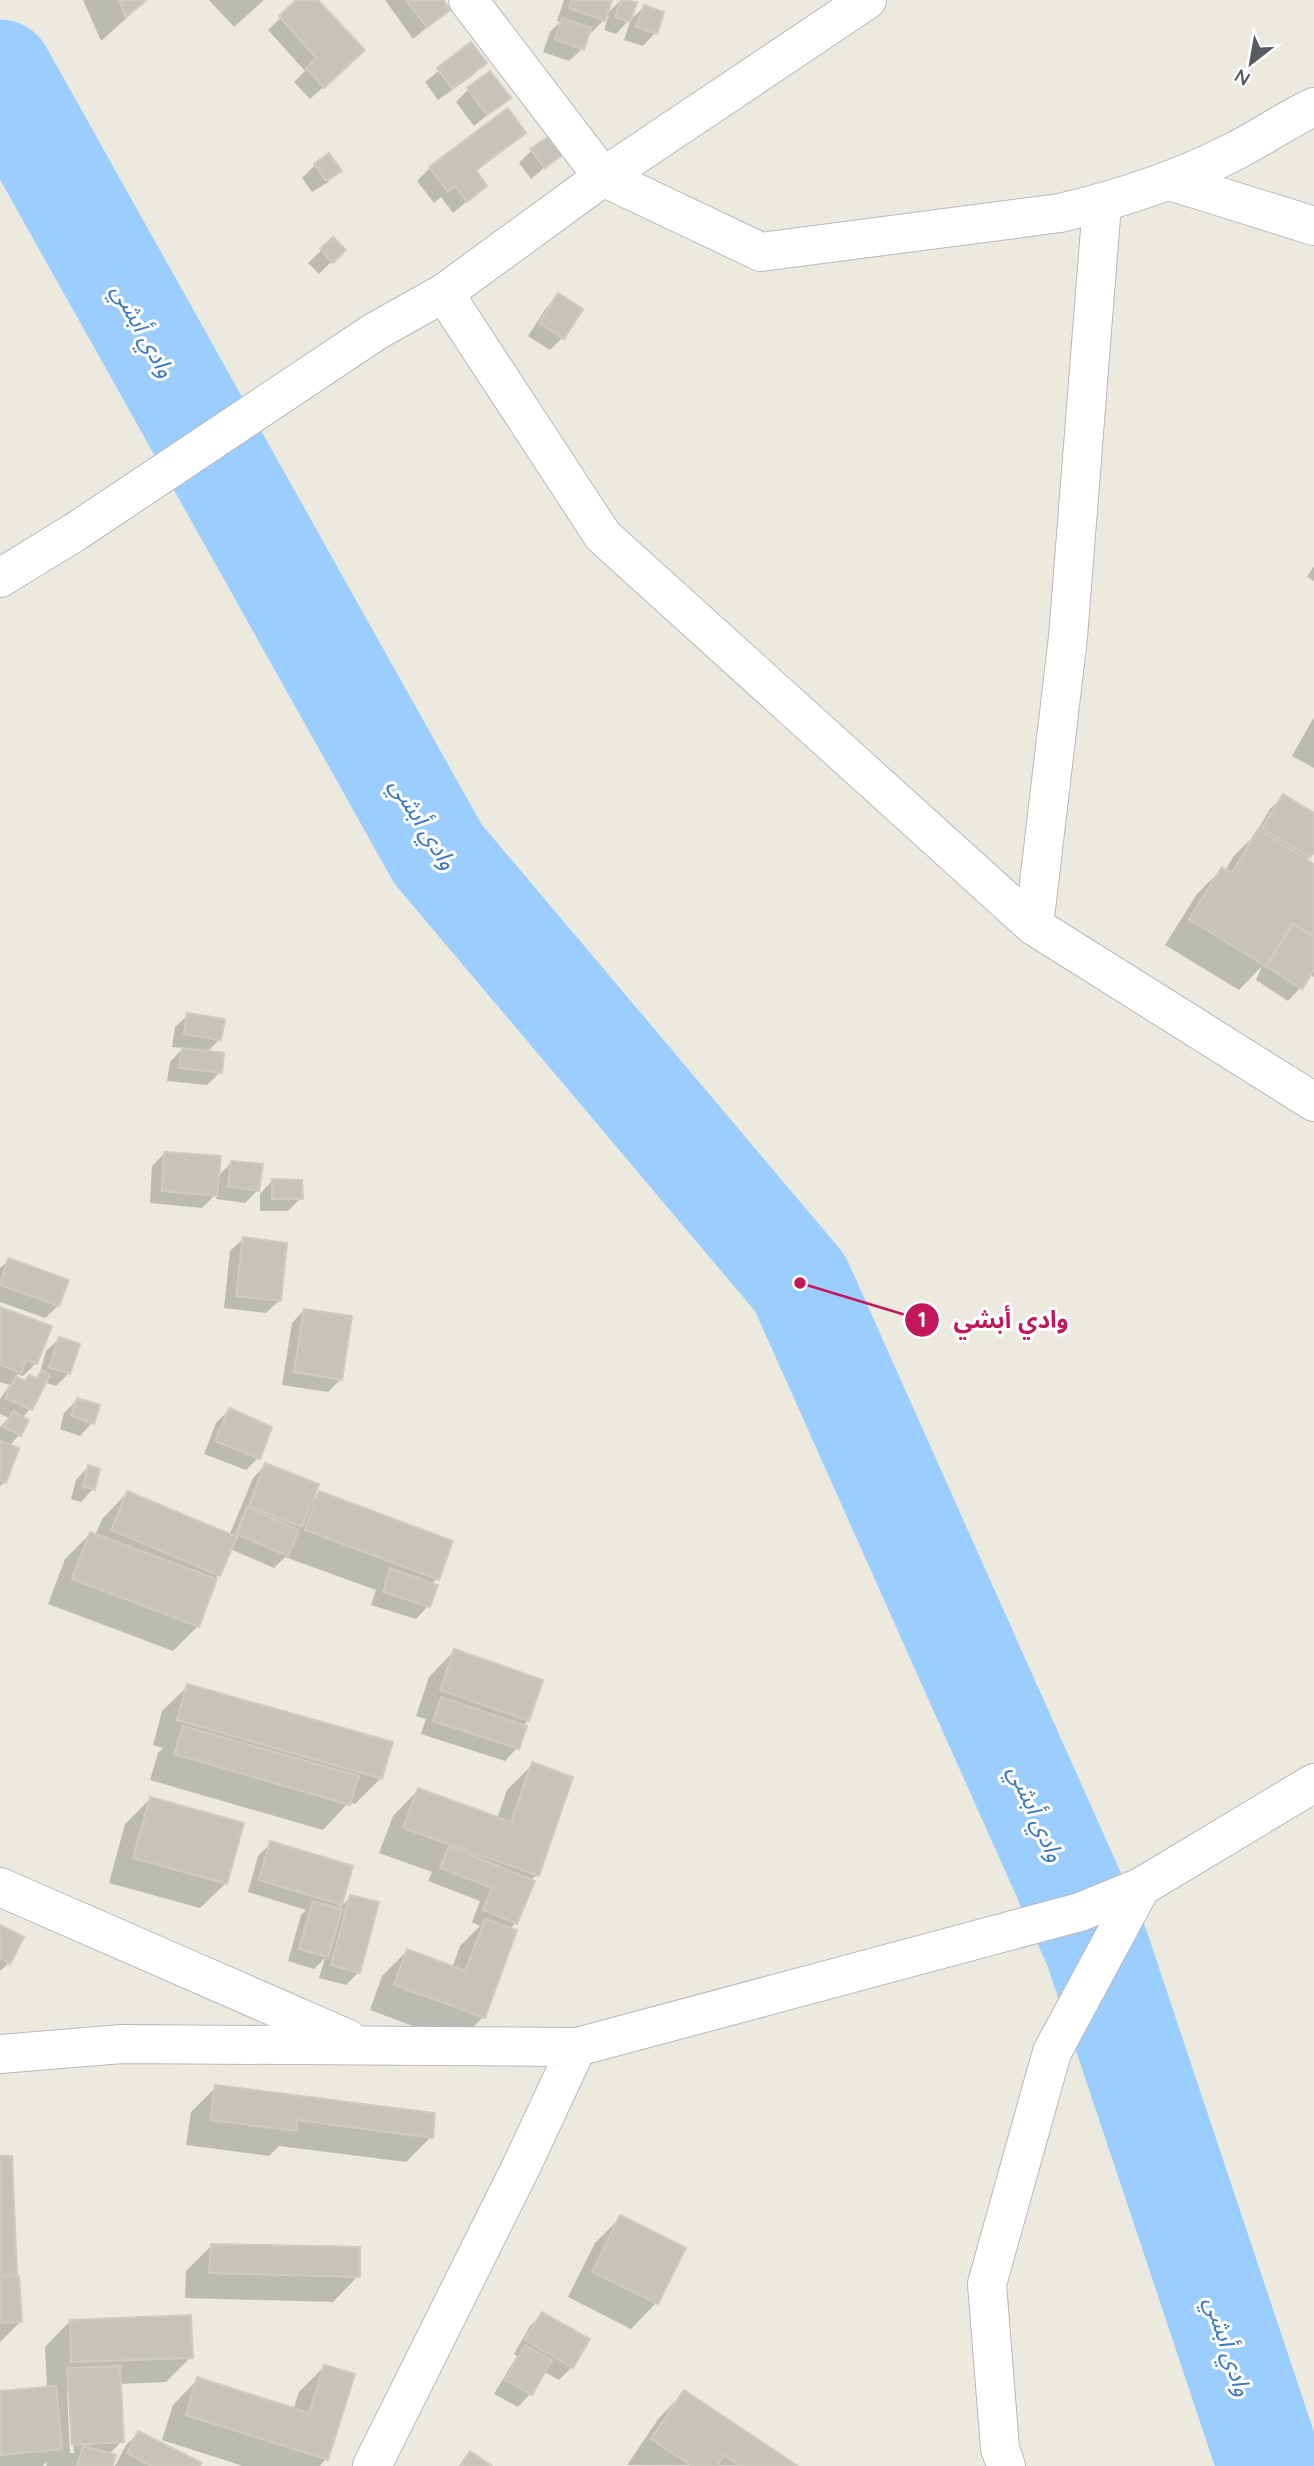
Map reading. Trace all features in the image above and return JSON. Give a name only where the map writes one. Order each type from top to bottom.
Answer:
[{"type":"street","points":[[468,0],[603,177],[761,252],[1060,213],[1102,204],[1170,181],[1234,152],[1314,107]]},
{"type":"street","points":[[0,578],[75,532],[376,331],[444,293],[603,177],[867,0]]},
{"type":"street","points":[[1170,181],[1314,226]]},
{"type":"street","points":[[1034,926],[1068,637],[1102,204]]},
{"type":"street","points":[[444,293],[603,537],[1034,926],[1314,1102]]},
{"type":"street","points":[[0,2054],[122,2044],[577,2047],[1080,1912],[1141,1887],[1314,1783]]},
{"type":"street","points":[[0,1887],[363,2045]]},
{"type":"street","points":[[1006,2466],[1000,2448],[987,2284],[1052,2052],[1141,1887]]},
{"type":"street","points":[[372,2466],[522,2165],[577,2047]]},
{"type":"building","points":[[119,0],[146,0],[126,17]]},
{"type":"building","points":[[296,0],[318,0],[365,50],[324,88],[306,68],[316,58],[279,16]]},
{"type":"building","points":[[406,0],[443,0],[450,10],[427,27]]},
{"type":"building","points":[[572,0],[612,0],[605,21],[569,8]]},
{"type":"building","points":[[621,0],[637,2],[630,22],[615,17]]},
{"type":"building","points":[[644,5],[664,12],[657,34],[636,27]]},
{"type":"building","points":[[562,18],[591,28],[584,50],[555,39]]},
{"type":"building","points":[[471,42],[487,63],[452,88],[437,68]]},
{"type":"building","points":[[490,71],[511,98],[487,115],[467,88]]},
{"type":"building","points":[[508,108],[526,133],[476,170],[487,186],[467,202],[455,186],[448,192],[429,167]]},
{"type":"building","points":[[548,137],[562,155],[545,168],[530,149]]},
{"type":"building","points":[[329,153],[342,171],[326,181],[314,164]]},
{"type":"building","points":[[333,237],[346,250],[333,263],[320,249]]},
{"type":"building","points":[[558,293],[583,309],[564,339],[539,323]]},
{"type":"building","points":[[1283,794],[1314,813],[1314,852],[1310,858],[1262,828]]},
{"type":"building","points":[[1258,829],[1314,864],[1314,936],[1292,923],[1265,966],[1189,919],[1222,867],[1232,873]]},
{"type":"building","points":[[1293,924],[1314,937],[1314,970],[1302,989],[1267,967]]},
{"type":"building","points":[[187,1013],[225,1019],[221,1040],[184,1034]]},
{"type":"building","points":[[182,1048],[224,1053],[222,1073],[179,1068]]},
{"type":"building","points":[[164,1152],[221,1156],[217,1196],[162,1191]]},
{"type":"building","points":[[231,1161],[263,1164],[259,1191],[228,1186]]},
{"type":"building","points":[[272,1179],[302,1180],[303,1199],[272,1199]]},
{"type":"building","points":[[243,1237],[287,1243],[281,1301],[236,1296]]},
{"type":"building","points":[[8,1258],[69,1280],[59,1306],[0,1285]]},
{"type":"building","points":[[0,1307],[52,1326],[37,1364],[26,1360],[21,1373],[0,1365]]},
{"type":"building","points":[[304,1309],[352,1316],[342,1380],[294,1372]]},
{"type":"building","points":[[59,1337],[80,1344],[70,1374],[49,1367]]},
{"type":"building","points":[[42,1370],[50,1375],[32,1410],[5,1398],[16,1376],[25,1381],[29,1375],[37,1378]]},
{"type":"building","points":[[77,1398],[100,1405],[94,1424],[71,1416]]},
{"type":"building","points":[[229,1408],[272,1427],[260,1459],[215,1441]]},
{"type":"building","points":[[13,1411],[29,1420],[21,1436],[4,1427]]},
{"type":"building","points":[[0,1441],[19,1448],[6,1483],[0,1480]]},
{"type":"building","points":[[265,1463],[319,1484],[302,1527],[249,1506]]},
{"type":"building","points":[[88,1465],[100,1469],[95,1490],[83,1486]]},
{"type":"building","points":[[127,1491],[237,1537],[220,1576],[111,1530]]},
{"type":"building","points":[[319,1491],[453,1541],[439,1580],[305,1530]]},
{"type":"building","points":[[247,1507],[299,1530],[288,1556],[236,1534]]},
{"type":"building","points":[[90,1532],[217,1579],[199,1627],[72,1579]]},
{"type":"building","points":[[390,1568],[438,1585],[430,1607],[383,1592]]},
{"type":"building","points":[[454,1649],[543,1680],[529,1721],[440,1690]]},
{"type":"building","points":[[187,1684],[393,1742],[382,1779],[177,1720]]},
{"type":"building","points":[[441,1697],[527,1726],[519,1749],[433,1721]]},
{"type":"building","points":[[183,1726],[359,1776],[350,1805],[174,1754]]},
{"type":"building","points":[[532,1762],[573,1777],[539,1876],[403,1828],[418,1788],[511,1822]]},
{"type":"building","points":[[150,1797],[244,1823],[227,1884],[133,1858]]},
{"type":"building","points":[[270,1841],[353,1866],[342,1905],[259,1880]]},
{"type":"building","points":[[449,1846],[535,1881],[517,1924],[483,1910],[492,1888],[440,1868]]},
{"type":"building","points":[[350,1895],[379,1902],[360,1973],[331,1965]]},
{"type":"building","points":[[313,1901],[342,1909],[328,1957],[299,1949]]},
{"type":"building","points":[[485,1919],[517,1930],[485,2018],[394,1985],[407,1949],[465,1971]]},
{"type":"building","points":[[0,1925],[24,1937],[10,1964],[0,1958]]},
{"type":"building","points":[[215,2085],[435,2113],[433,2138],[297,2120],[296,2131],[210,2120]]},
{"type":"building","points":[[0,2156],[12,2156],[17,2274],[0,2275]]},
{"type":"building","points":[[620,2215],[686,2248],[658,2304],[592,2272]]},
{"type":"building","points":[[211,2244],[360,2247],[360,2277],[209,2273]]},
{"type":"building","points":[[19,2276],[22,2322],[0,2323],[0,2277]]},
{"type":"building","points":[[542,2312],[590,2339],[573,2368],[525,2340]]},
{"type":"building","points":[[191,2315],[193,2358],[71,2362],[70,2320]]},
{"type":"building","points":[[525,2345],[552,2360],[532,2395],[505,2380]]},
{"type":"building","points":[[324,2365],[355,2374],[328,2460],[186,2415],[197,2377],[309,2413]]},
{"type":"building","points":[[120,2366],[124,2442],[72,2445],[67,2368]]},
{"type":"building","points":[[56,2386],[62,2449],[0,2455],[0,2391]]},
{"type":"building","points":[[684,2390],[798,2466],[741,2466],[724,2455],[717,2466],[692,2466],[651,2439]]},
{"type":"building","points":[[138,2431],[202,2463],[200,2466],[151,2466],[127,2453]]},
{"type":"building","points":[[83,2446],[116,2455],[113,2466],[77,2466]]},
{"type":"building","points":[[470,2451],[492,2466],[460,2466]]},
{"type":"waterway","name":"وادي أبشي","points":[[0,72],[438,854],[800,1283],[1097,1948],[1270,2466]]},
{"type":"place","name":"وادي أبشي","points":[[800,1283]]}]
